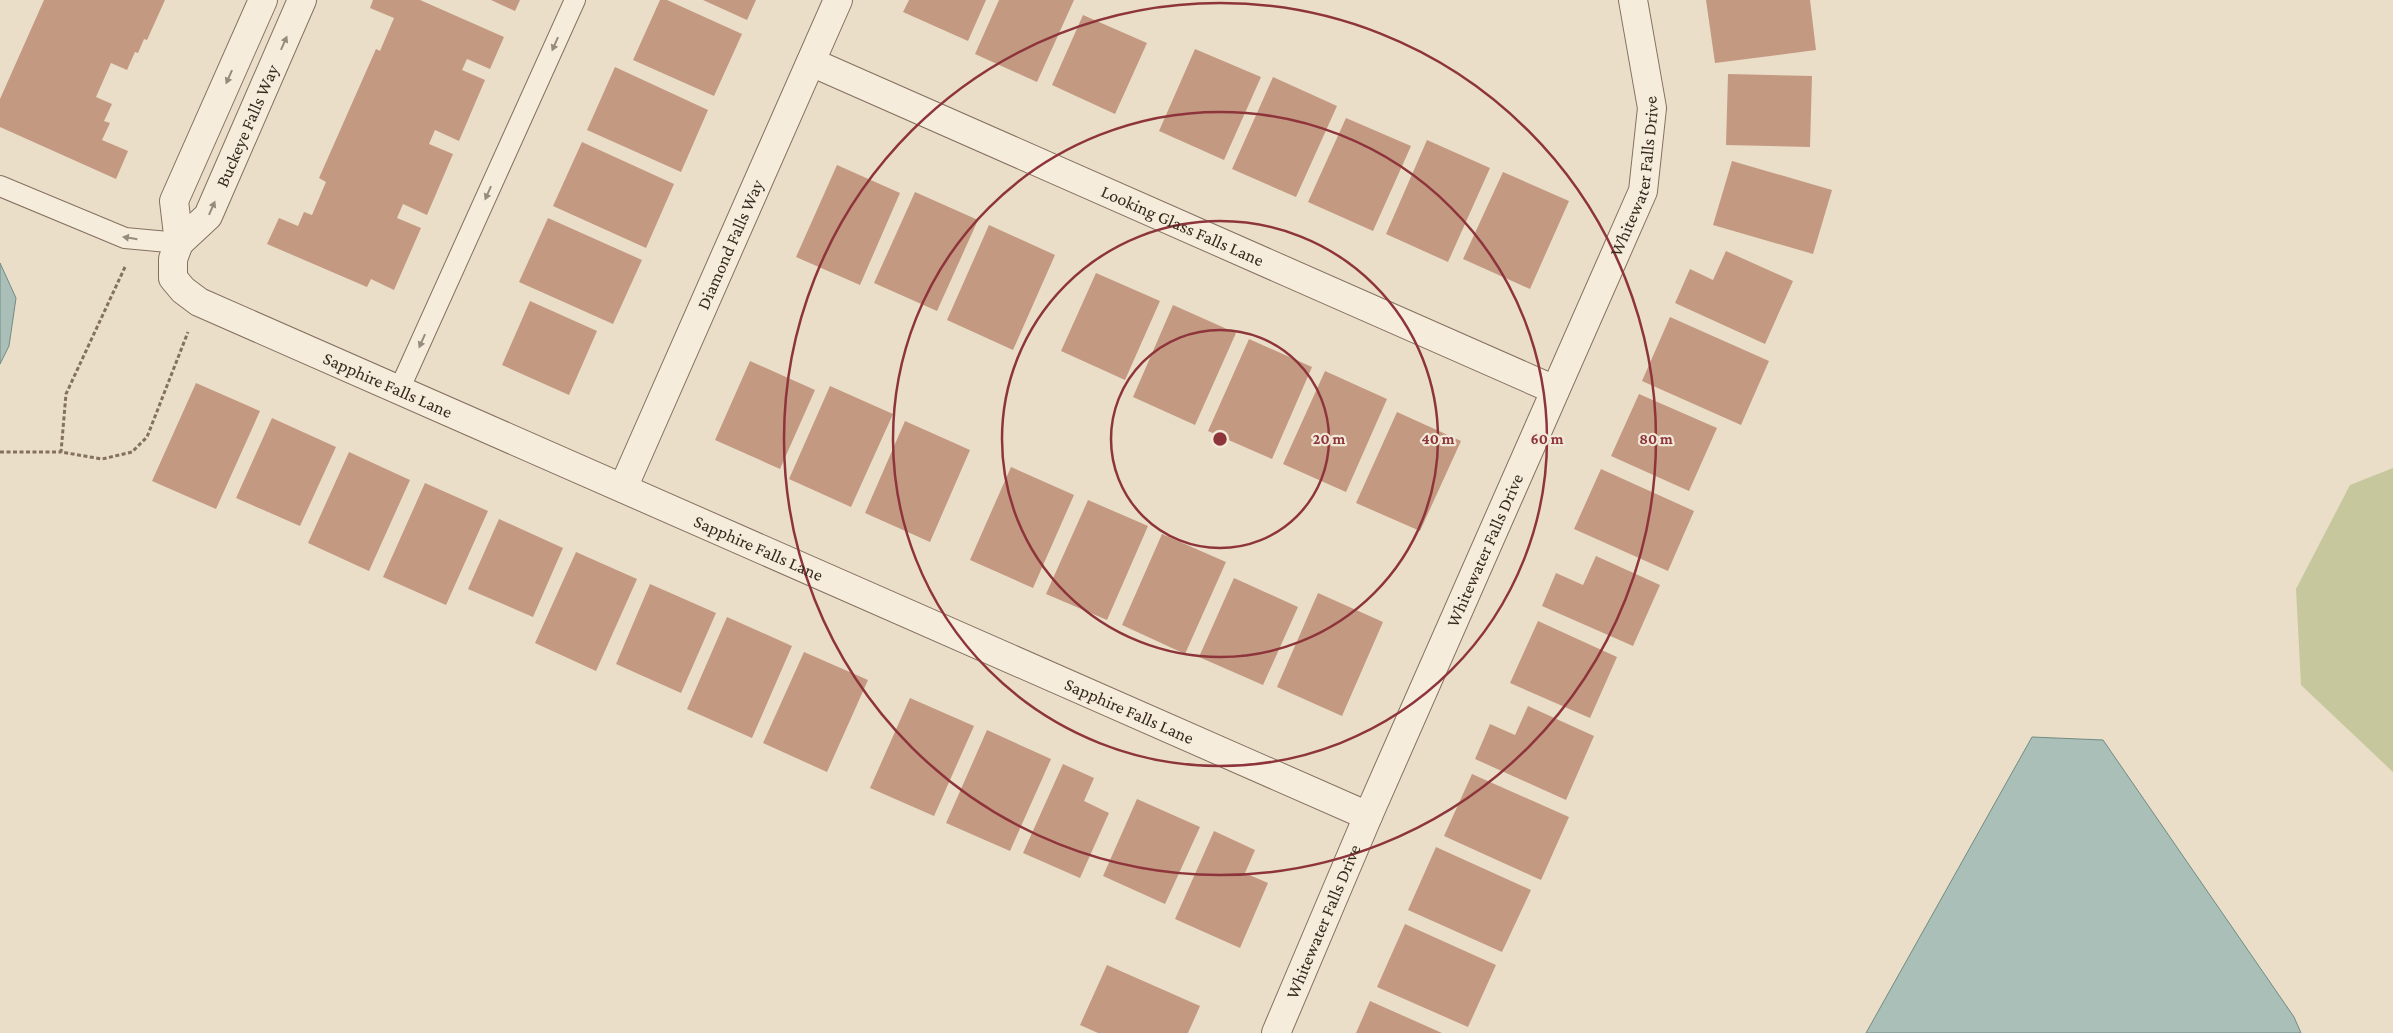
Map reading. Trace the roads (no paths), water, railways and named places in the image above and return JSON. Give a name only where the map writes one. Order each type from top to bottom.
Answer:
[{"type":"street","name":"Buckeye Falls Way","points":[[176,251],[174,201],[263,0]]},
{"type":"street","name":"Buckeye Falls Way","points":[[176,251],[208,216],[302,0]]},
{"type":"street","name":"Diamond Falls Way","points":[[623,488],[838,0]]},
{"type":"street","name":"Whitewater Falls Drive","points":[[1276,1033],[1368,816],[1643,191],[1652,108],[1634,0]]},
{"type":"street","name":"Looking Glass Falls Lane","points":[[811,62],[1555,390]]},
{"type":"street","name":"Sapphire Falls Lane","points":[[176,251],[173,278],[182,290],[199,302],[1368,816]]},
{"type":"lane","points":[[399,390],[575,0]]},
{"type":"lane","points":[[0,186],[125,238],[176,251]]},
{"type":"water","points":[[0,263],[16,298],[9,346],[0,364]]},
{"type":"water","points":[[2032,737],[2103,740],[2294,1017],[2301,1033],[1866,1033]]}]
